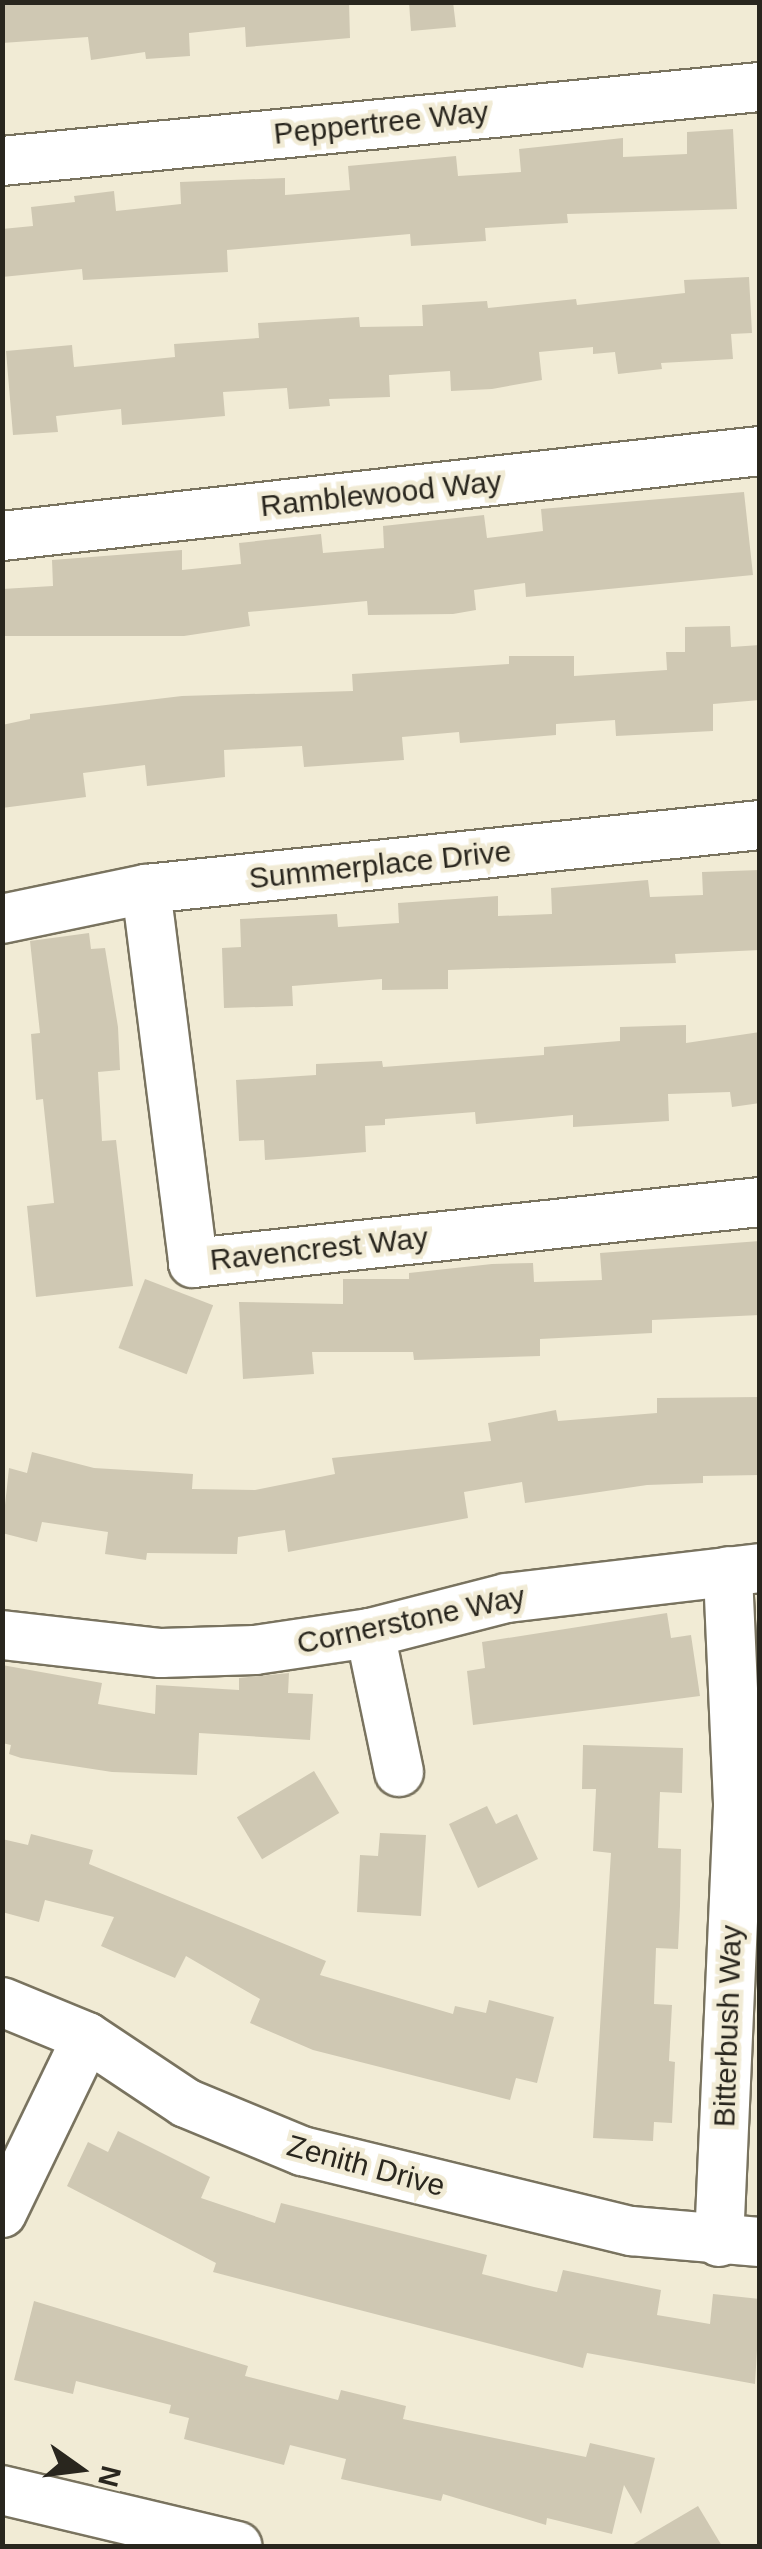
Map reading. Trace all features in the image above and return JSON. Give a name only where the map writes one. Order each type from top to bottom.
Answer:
[{"type":"street","name":"Peppertree Way","points":[[2,161],[760,87]]},
{"type":"street","name":"Ramblewood Way","points":[[2,536],[760,452]]},
{"type":"street","name":"Summerplace Drive","points":[[2,919],[146,890],[760,825]]},
{"type":"street","name":"Ravencrest Way","points":[[146,890],[193,1263],[760,1202]]},
{"type":"street","name":"Cornerstone Way","points":[[2,1635],[161,1653],[255,1650],[370,1633],[506,1598],[744,1570]]},
{"type":"street","name":"Bitterbush Way","points":[[739,2242],[738,1802],[744,1570]]},
{"type":"street","points":[[370,1633],[400,1772]]},
{"type":"street","name":"Zenith Drive","points":[[2,2002],[87,2037],[186,2103],[302,2151],[631,2231],[739,2242]]},
{"type":"street","points":[[2,2213],[87,2037]]},
{"type":"street","points":[[2,2490],[237,2546]]},
{"type":"building","points":[[2,2],[349,2],[350,38],[246,47],[245,27],[189,33],[190,56],[146,59],[145,52],[91,60],[88,37],[2,43]]},
{"type":"building","points":[[409,2],[453,2],[456,27],[411,31]]},
{"type":"building","points":[[733,129],[737,209],[567,214],[568,223],[485,228],[486,241],[411,246],[410,234],[227,250],[228,272],[83,280],[82,269],[2,277],[2,229],[33,226],[31,207],[75,202],[74,196],[114,191],[116,211],[181,204],[180,182],[285,178],[285,195],[350,190],[348,166],[456,156],[458,176],[521,172],[519,149],[623,138],[623,157],[687,154],[687,132]]},
{"type":"building","points":[[749,277],[752,333],[731,334],[733,359],[661,363],[662,369],[618,374],[615,352],[593,354],[593,347],[539,352],[542,380],[492,389],[451,391],[450,371],[389,375],[390,397],[329,399],[330,406],[289,409],[287,388],[223,392],[225,416],[122,425],[121,409],[56,416],[58,432],[13,435],[6,351],[72,345],[74,367],[175,357],[174,344],[259,338],[258,323],[359,317],[360,327],[423,326],[422,305],[487,301],[488,308],[576,299],[577,305],[685,293],[684,280]]},
{"type":"building","points":[[744,492],[753,575],[526,597],[525,583],[474,590],[476,610],[453,614],[368,615],[367,601],[248,612],[250,626],[184,636],[2,636],[2,589],[53,586],[52,560],[182,550],[182,570],[241,564],[239,543],[321,534],[323,553],[384,548],[383,526],[484,515],[487,538],[543,531],[541,509]]},
{"type":"building","points":[[730,626],[731,647],[760,645],[760,700],[713,704],[713,731],[616,736],[615,720],[556,724],[556,735],[460,743],[459,732],[402,737],[404,760],[304,767],[302,746],[224,750],[225,777],[147,786],[145,765],[83,773],[86,797],[2,808],[2,725],[30,719],[30,714],[182,696],[353,691],[352,674],[509,664],[509,656],[574,656],[574,676],[667,670],[666,652],[685,652],[685,627]]},
{"type":"building","points":[[760,870],[760,950],[675,954],[676,963],[448,970],[448,989],[382,990],[382,979],[292,986],[293,1006],[224,1008],[222,948],[241,947],[240,919],[337,914],[338,927],[399,923],[398,903],[498,896],[498,916],[552,914],[551,888],[648,880],[650,897],[703,895],[702,872]]},
{"type":"building","points":[[89,933],[91,949],[105,948],[118,1027],[120,1070],[98,1072],[102,1141],[116,1140],[133,1286],[36,1297],[27,1206],[54,1203],[43,1099],[36,1100],[31,1034],[40,1033],[30,941]]},
{"type":"building","points":[[686,1025],[686,1043],[760,1032],[760,1103],[732,1107],[730,1092],[668,1094],[669,1121],[573,1127],[573,1115],[476,1124],[475,1112],[385,1119],[385,1125],[365,1126],[366,1152],[307,1157],[265,1160],[264,1140],[239,1141],[236,1080],[316,1075],[316,1064],[382,1061],[383,1067],[544,1055],[544,1047],[620,1041],[620,1027]]},
{"type":"building","points":[[760,1241],[760,1315],[652,1320],[652,1333],[540,1339],[540,1356],[414,1360],[413,1352],[312,1352],[314,1374],[243,1379],[239,1302],[343,1304],[343,1279],[409,1279],[409,1273],[492,1264],[533,1263],[534,1282],[602,1280],[600,1253]]},
{"type":"building","points":[[145,1279],[213,1305],[187,1374],[118,1348]]},
{"type":"building","points":[[760,1397],[760,1475],[703,1476],[703,1483],[647,1485],[525,1503],[522,1482],[464,1492],[468,1518],[288,1552],[285,1530],[238,1537],[237,1554],[147,1553],[146,1560],[105,1554],[108,1532],[42,1522],[37,1542],[2,1533],[9,1468],[27,1473],[32,1452],[94,1468],[193,1474],[192,1489],[255,1490],[335,1474],[332,1458],[491,1441],[488,1423],[556,1410],[558,1421],[657,1413],[657,1398]]},
{"type":"building","points":[[667,1613],[671,1638],[691,1635],[700,1696],[473,1725],[467,1671],[485,1668],[482,1642]]},
{"type":"building","points":[[2,1665],[102,1683],[98,1704],[155,1714],[156,1685],[239,1690],[239,1678],[289,1673],[288,1693],[313,1694],[310,1740],[199,1733],[197,1775],[112,1772],[21,1758],[9,1754],[11,1745],[2,1743]]},
{"type":"building","points":[[583,1745],[683,1748],[682,1793],[660,1792],[658,1848],[681,1849],[680,1906],[678,1949],[656,1948],[654,2004],[672,2005],[669,2061],[675,2062],[672,2123],[654,2122],[653,2141],[593,2138],[611,1853],[593,1851],[596,1789],[582,1789]]},
{"type":"building","points":[[314,1771],[339,1813],[262,1859],[237,1817]]},
{"type":"building","points":[[487,1806],[496,1824],[517,1814],[538,1859],[478,1888],[449,1824]]},
{"type":"building","points":[[380,1833],[426,1835],[421,1916],[357,1912],[360,1855],[378,1856]]},
{"type":"building","points":[[31,1834],[93,1850],[89,1864],[326,1961],[320,1975],[453,2014],[455,2006],[486,2013],[489,2000],[554,2017],[537,2083],[516,2078],[510,2100],[313,2050],[250,2023],[260,1999],[186,1956],[175,1978],[101,1946],[114,1917],[45,1900],[39,1922],[2,1912],[2,1839],[28,1845]]},
{"type":"building","points":[[118,2131],[210,2177],[201,2198],[275,2223],[281,2203],[487,2255],[482,2274],[534,2287],[557,2292],[563,2270],[661,2290],[657,2315],[710,2324],[713,2294],[760,2299],[755,2384],[587,2353],[583,2368],[213,2272],[216,2263],[67,2186],[88,2142],[108,2152]]},
{"type":"building","points":[[34,2301],[248,2366],[245,2376],[338,2400],[341,2390],[406,2406],[403,2419],[586,2457],[590,2443],[655,2458],[641,2514],[624,2485],[612,2534],[547,2518],[546,2525],[443,2494],[441,2501],[341,2479],[346,2459],[290,2445],[284,2465],[184,2439],[189,2418],[169,2413],[171,2405],[76,2381],[73,2394],[14,2380]]},
{"type":"building","points":[[698,2506],[722,2546],[630,2546]]}]
